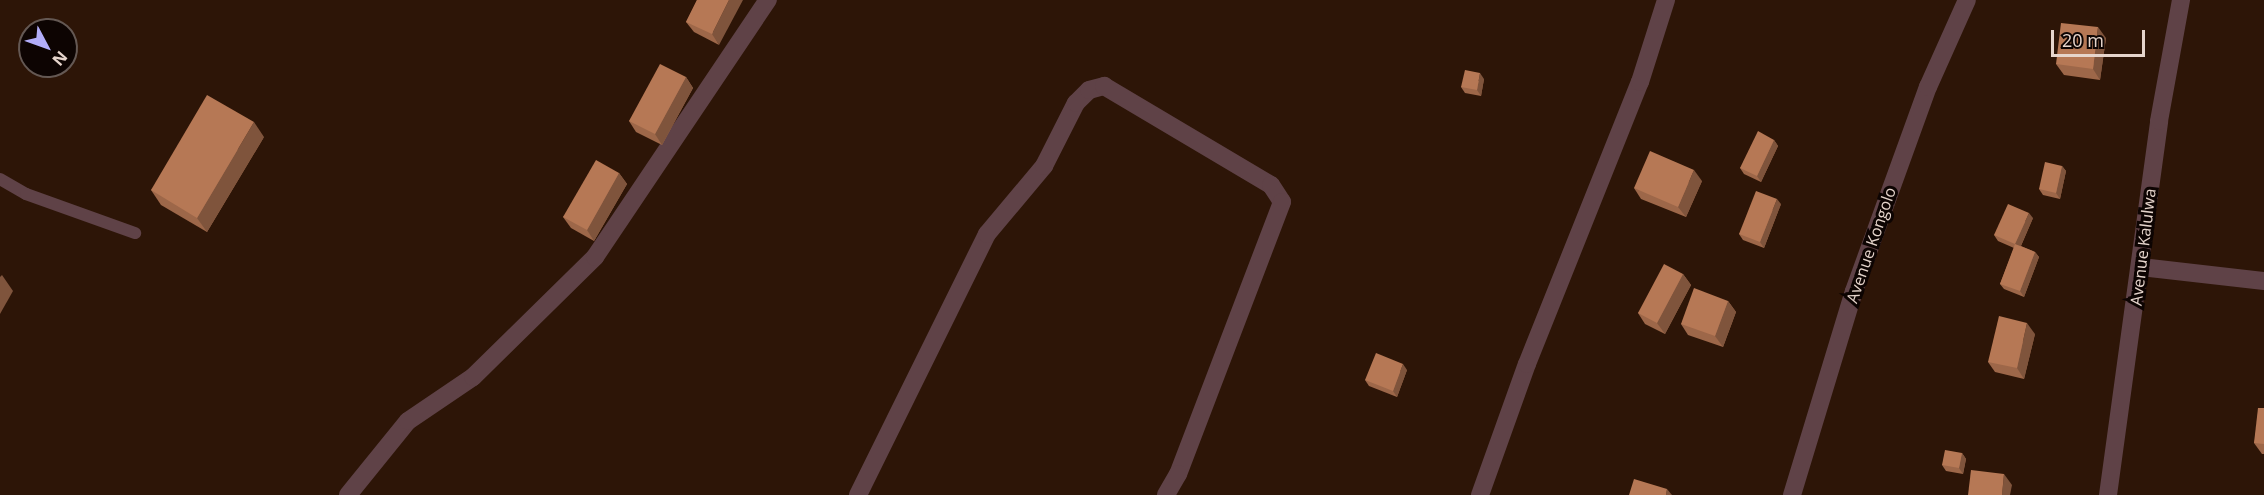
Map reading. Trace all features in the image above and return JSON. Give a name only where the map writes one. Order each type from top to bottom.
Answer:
[{"type":"street","points":[[348,495],[408,421],[473,377],[595,257],[768,0]]},
{"type":"street","points":[[1480,495],[1640,82],[1666,0]]},
{"type":"street","name":"Avenue Kongolo","points":[[1792,495],[1854,291],[1928,87],[1967,0]]},
{"type":"street","name":"Avenue Kalulwa","points":[[2108,495],[2141,267],[2159,121],[2181,0]]},
{"type":"street","points":[[858,495],[987,234],[1044,166],[1076,103],[1089,90],[1104,86],[1271,184],[1282,202],[1178,474],[1166,495]]},
{"type":"street","points":[[2141,267],[2264,281]]},
{"type":"lane","points":[[0,179],[26,194],[135,233]]},
{"type":"building","points":[[697,0],[729,0],[712,34],[686,22]]},
{"type":"building","points":[[2061,23],[2098,27],[2093,69],[2056,64]]},
{"type":"building","points":[[660,64],[686,77],[655,134],[629,121]]},
{"type":"building","points":[[1465,70],[1480,73],[1477,90],[1461,87]]},
{"type":"building","points":[[207,95],[254,122],[197,218],[151,190]]},
{"type":"building","points":[[1758,131],[1774,140],[1757,176],[1740,168]]},
{"type":"building","points":[[1650,151],[1694,170],[1678,207],[1634,188]]},
{"type":"building","points":[[596,160],[619,173],[587,230],[563,217]]},
{"type":"building","points":[[2045,162],[2062,166],[2056,193],[2039,189]]},
{"type":"building","points":[[1756,191],[1777,199],[1760,242],[1739,234]]},
{"type":"building","points":[[2008,204],[2029,213],[2015,244],[1994,235]]},
{"type":"building","points":[[2015,244],[2035,252],[2020,291],[2000,284]]},
{"type":"building","points":[[1664,264],[1683,274],[1657,323],[1638,313]]},
{"type":"building","points":[[1694,288],[1728,301],[1715,336],[1681,324]]},
{"type":"building","points":[[1999,316],[2027,323],[2017,368],[1988,362]]},
{"type":"building","points":[[1376,353],[1403,364],[1393,391],[1365,380]]},
{"type":"building","points":[[2258,408],[2264,408],[2264,444],[2254,443]]},
{"type":"building","points":[[1945,450],[1962,453],[1959,468],[1942,465]]},
{"type":"building","points":[[1971,470],[2004,474],[2002,495],[1968,495]]},
{"type":"building","points":[[1634,479],[1667,489],[1666,495],[1629,495]]}]
